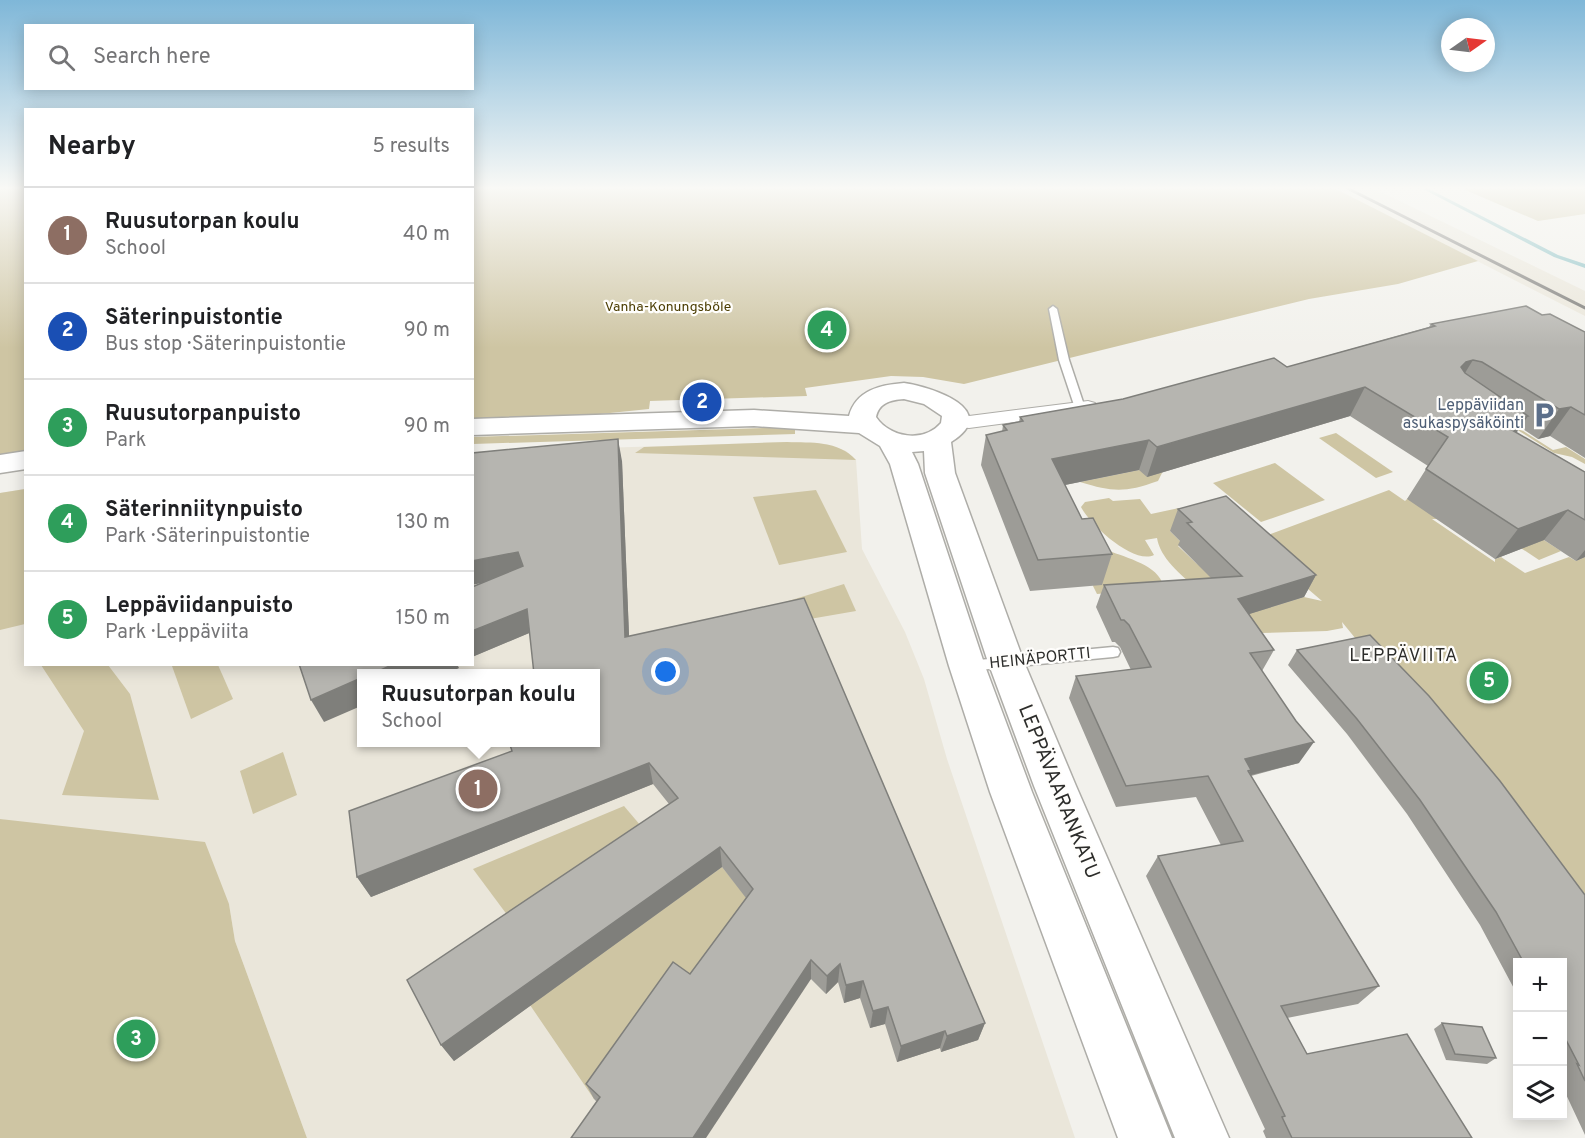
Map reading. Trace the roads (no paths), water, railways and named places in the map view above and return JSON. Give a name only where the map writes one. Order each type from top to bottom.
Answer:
[{"type":"main road","points":[[474,427],[754,418],[873,399],[891,392],[904,391],[928,394],[938,398],[950,408],[946,430],[914,443],[878,433],[754,418]]},
{"type":"main road","points":[[873,399],[863,410],[862,417],[878,433]]},
{"type":"main road","name":"LEPPÄVAARANKATU","points":[[946,430],[940,473],[986,664],[1011,792],[1145,1138]]},
{"type":"main road","name":"LEPPÄVAARANKATU","points":[[878,433],[904,464],[986,664],[1055,786],[1202,1138]]},
{"type":"main road","points":[[0,464],[24,460]]},
{"type":"street","points":[[946,430],[969,422],[1108,403]]},
{"type":"lane","points":[[1053,309],[1064,360],[1080,408]]},
{"type":"lane","name":"HEINÄPORTTI","points":[[986,664],[1113,652]]},
{"type":"waterway","points":[[1529,242],[1556,256],[1585,266]]},
{"type":"railway","points":[[1454,242],[1585,308]]},
{"type":"place","name":"Säterinniitynpuisto","points":[[827,330]]},
{"type":"place","name":"Säterinpuistontie","points":[[702,402]]},
{"type":"place","name":"Leppäviidan asukaspysäköinti","points":[[1544,415]]},
{"type":"place","name":"Leppäviidanpuisto","points":[[1489,681]]},
{"type":"place","name":"Ruusutorpan koulu","points":[[478,789]]},
{"type":"place","name":"Ruusutorpanpuisto","points":[[136,1039]]},
{"type":"district","name":"LEPPÄVIITA","points":[[1404,656]]},
{"type":"park label","name":"Vanha-Konungsböle","points":[[668,307]]}]
